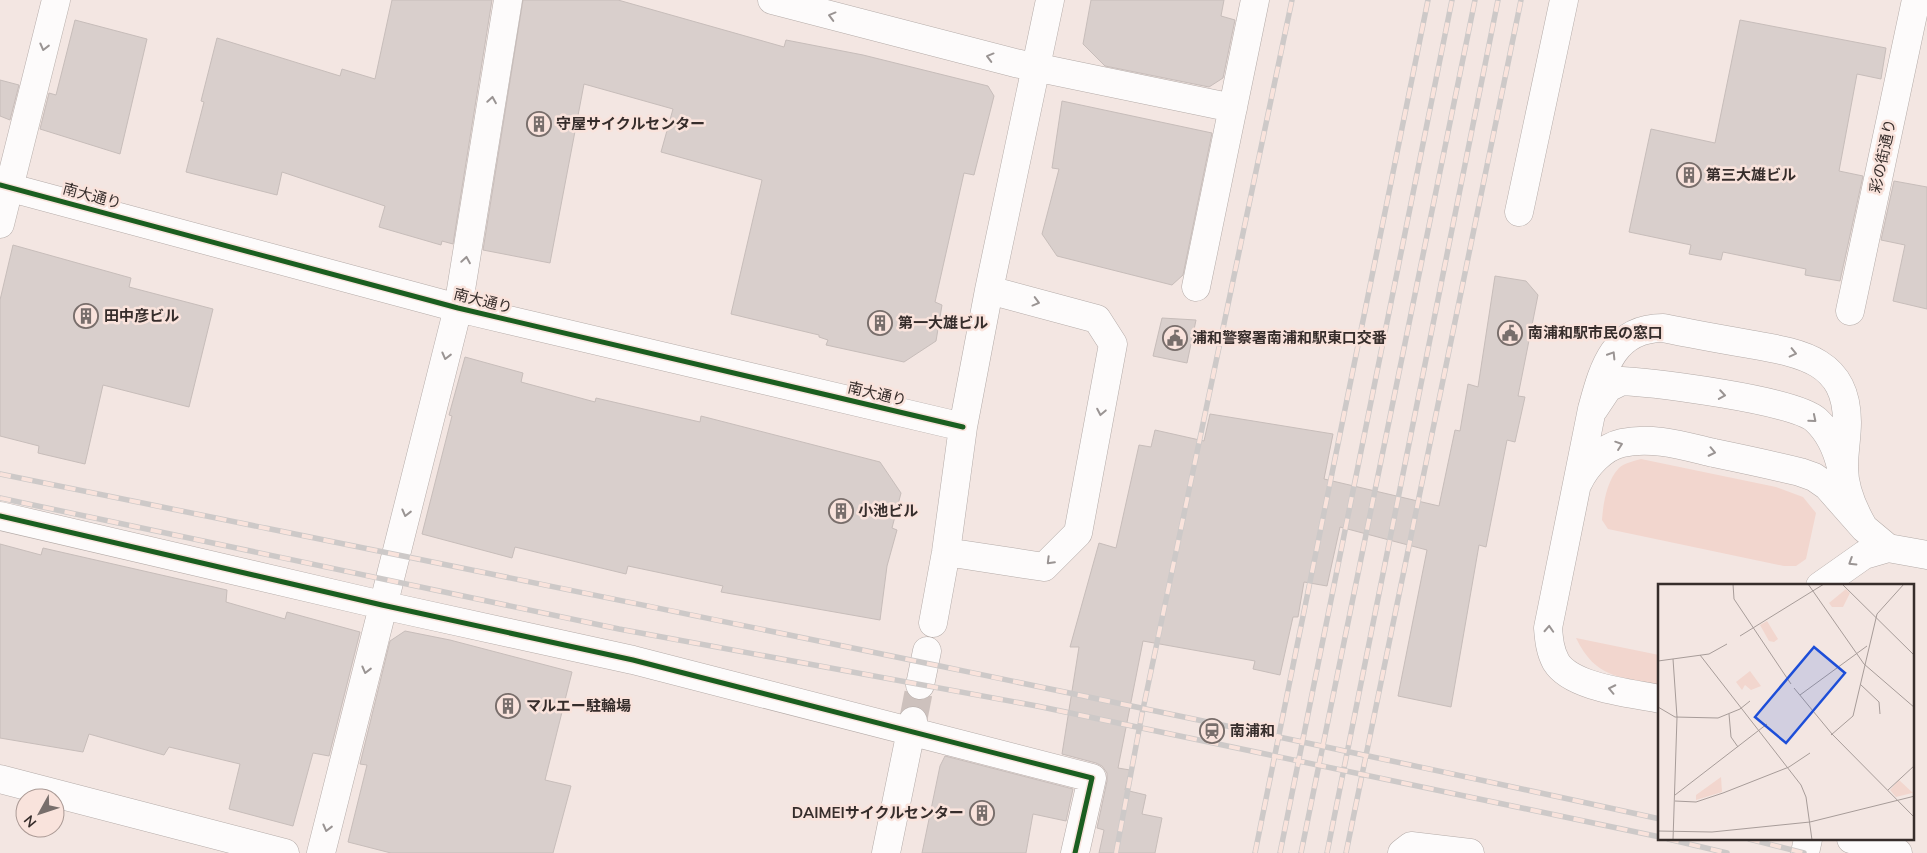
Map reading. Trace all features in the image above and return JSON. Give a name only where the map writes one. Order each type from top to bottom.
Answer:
[{"type":"street","points":[[0,224],[4,186],[56,0]]},
{"type":"street","points":[[321,853],[458,308],[508,0]]},
{"type":"street","points":[[772,0],[1037,68],[1233,108]]},
{"type":"street","points":[[932,623],[946,552],[963,428],[989,290],[1050,0]]},
{"type":"street","points":[[1196,287],[1255,0]]},
{"type":"street","points":[[1519,212],[1564,0]]},
{"type":"street","name":"彩の街通り","points":[[1850,311],[1916,0]]},
{"type":"street","name":"南大通り","points":[[4,186],[458,308],[963,428]]},
{"type":"street","points":[[946,552],[1044,567],[1078,534],[1113,344],[1098,319],[989,290]]},
{"type":"street","points":[[1658,699],[1579,680],[1565,673],[1551,652],[1548,628],[1574,490],[1601,375],[1613,352],[1626,338],[1649,328],[1663,328],[1800,354],[1821,364],[1837,379],[1844,396],[1847,422],[1844,470],[1854,511],[1864,528]]},
{"type":"street","points":[[1590,417],[1598,401],[1608,388],[1622,380],[1768,402],[1805,412],[1816,420],[1834,446],[1851,510],[1864,528]]},
{"type":"street","points":[[1574,490],[1583,473],[1604,451],[1620,443],[1640,440],[1666,442],[1800,472],[1814,477],[1827,486],[1864,528],[1888,548]]},
{"type":"street","points":[[0,516],[382,605],[633,660],[912,726],[1092,778],[1075,853]]},
{"type":"street","points":[[1823,584],[1864,555],[1888,548],[1927,555]]},
{"type":"street","points":[[920,684],[927,651]]},
{"type":"street","points":[[886,853],[912,726]]},
{"type":"street","points":[[0,778],[285,853]]},
{"type":"street","points":[[1805,853],[1808,840]]},
{"type":"street","points":[[1854,840],[1898,853]]},
{"type":"street","points":[[1402,853],[1411,846],[1470,853]]},
{"type":"shaded area","points":[[1641,459],[1776,487],[1803,497],[1816,513],[1806,559],[1796,566],[1784,566],[1608,529],[1602,520],[1611,479],[1621,466]]},
{"type":"shaded area","points":[[1576,638],[1658,655],[1658,685],[1610,674],[1601,669],[1584,651]]},
{"type":"building","points":[[392,0],[492,0],[453,244],[442,241],[441,245],[379,227],[385,206],[282,172],[277,195],[186,172],[204,102],[201,101],[217,38],[340,76],[342,69],[375,79]]},
{"type":"building","points":[[523,0],[618,0],[784,47],[786,40],[863,55],[988,86],[994,96],[974,175],[964,173],[935,302],[942,305],[936,341],[904,362],[826,345],[828,340],[819,337],[819,335],[731,314],[762,180],[661,152],[673,109],[584,84],[550,263],[483,250]]},
{"type":"building","points":[[1091,0],[1224,0],[1221,16],[1235,20],[1223,78],[1209,87],[1105,66],[1083,44]]},
{"type":"building","points":[[75,20],[147,39],[120,154],[40,129],[49,93],[56,95]]},
{"type":"building","points":[[1740,20],[1886,48],[1881,79],[1857,74],[1839,171],[1863,176],[1840,281],[1805,275],[1806,269],[1723,252],[1721,260],[1689,254],[1691,245],[1629,232],[1651,129],[1715,143]]},
{"type":"building","points":[[0,80],[19,85],[10,120],[0,116]]},
{"type":"building","points":[[1062,101],[1212,133],[1183,275],[1172,285],[1057,256],[1042,234],[1059,169],[1052,168]]},
{"type":"building","points":[[1894,181],[1927,187],[1927,309],[1893,301],[1905,245],[1881,240]]},
{"type":"building","points":[[13,245],[131,278],[129,287],[213,309],[189,407],[103,385],[85,464],[38,453],[39,446],[0,436],[0,300]]},
{"type":"building","points":[[1495,276],[1526,281],[1538,295],[1518,396],[1525,397],[1515,442],[1507,440],[1486,547],[1479,545],[1451,707],[1398,696],[1427,550],[1340,527],[1327,586],[1304,582],[1298,617],[1293,617],[1280,675],[1253,669],[1255,661],[1143,641],[1118,768],[1130,770],[1125,790],[1146,795],[1142,814],[1162,818],[1155,853],[1099,853],[1104,830],[1097,828],[1107,773],[1102,766],[1096,763],[1062,754],[1079,647],[1070,647],[1099,543],[1116,548],[1139,445],[1151,447],[1155,430],[1204,441],[1210,414],[1333,434],[1324,479],[1439,506],[1455,430],[1460,431],[1468,384],[1478,387]]},
{"type":"building","name":"浦和警察署南浦和駅東口交番","points":[[1162,318],[1196,320],[1187,363],[1153,356]]},
{"type":"building","points":[[465,357],[523,373],[521,382],[595,402],[596,398],[700,422],[701,416],[880,462],[901,493],[892,528],[897,530],[887,566],[880,620],[721,592],[723,586],[628,566],[626,574],[515,547],[512,558],[422,534],[452,416],[449,415]]},
{"type":"building","points":[[0,544],[41,555],[43,548],[227,590],[226,602],[285,619],[287,612],[360,632],[329,756],[313,753],[293,826],[229,809],[240,764],[169,747],[164,755],[89,734],[83,752],[0,738]]},
{"type":"building","points":[[405,631],[450,640],[572,672],[545,780],[571,786],[553,853],[391,853],[348,842],[367,765],[360,764],[390,641]]},
{"type":"building","name":"DAIMEIサイクルセンター","points":[[945,756],[1073,789],[1066,821],[1033,814],[1026,853],[922,853],[940,766]]},
{"type":"tunnel","points":[[913,721],[920,685]]},
{"type":"railway","points":[[1116,853],[1142,714],[1292,0]]},
{"type":"railway","points":[[1255,853],[1428,0]]},
{"type":"railway","points":[[1280,853],[1452,0]]},
{"type":"railway","points":[[1301,853],[1475,0]]},
{"type":"railway","points":[[1327,853],[1498,0]]},
{"type":"railway","points":[[1346,853],[1521,0]]},
{"type":"railway","points":[[0,474],[1038,686],[1658,819]]},
{"type":"railway","points":[[0,498],[619,629],[1037,706],[1658,837]]},
{"type":"railway","points":[[1672,840],[1727,853]]},
{"type":"railway","points":[[1753,840],[1804,853]]},
{"type":"cycle path","points":[[0,185],[458,308],[963,427]]},
{"type":"cycle path","points":[[0,516],[382,605],[633,660],[1092,778],[1075,853]]},
{"type":"place","name":"守屋サイクルセンター","points":[[539,124]]},
{"type":"place","name":"第三大雄ビル","points":[[1689,175]]},
{"type":"place","name":"田中彦ビル","points":[[86,316]]},
{"type":"place","name":"第一大雄ビル","points":[[880,323]]},
{"type":"place","name":"南浦和駅市民の窓口","points":[[1510,333]]},
{"type":"place","name":"浦和警察署南浦和駅東口交番","points":[[1175,338]]},
{"type":"place","name":"小池ビル","points":[[841,511]]},
{"type":"place","name":"マルエー駐輪場","points":[[508,706]]},
{"type":"place","name":"南浦和","points":[[1212,731]]},
{"type":"place","name":"DAIMEIサイクルセンター","points":[[982,813]]}]
